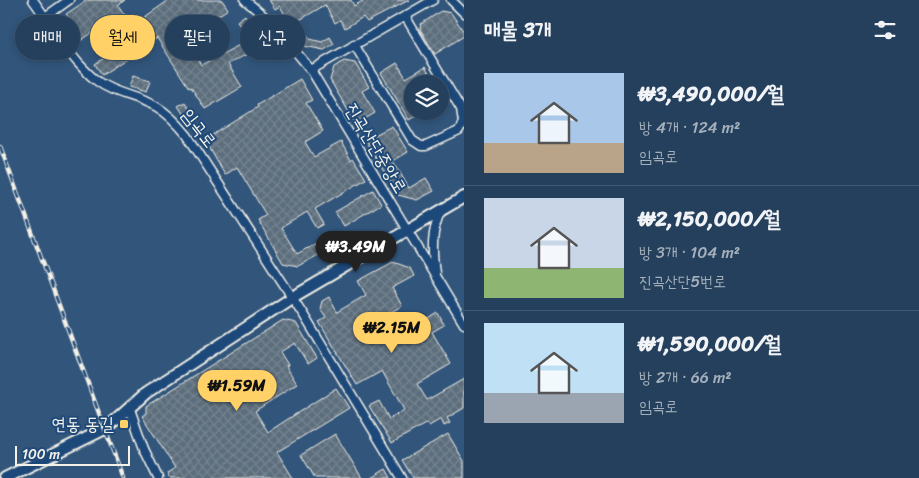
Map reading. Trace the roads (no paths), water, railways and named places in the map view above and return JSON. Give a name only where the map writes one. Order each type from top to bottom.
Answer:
[{"type":"main road","points":[[5,478],[107,428],[146,393],[293,297],[407,228],[464,197]]},
{"type":"street","name":"임곡로","points":[[33,0],[44,15]]},
{"type":"street","points":[[48,15],[69,0]]},
{"type":"street","name":"진곡산단중앙로","points":[[245,0],[272,23],[311,70],[464,324]]},
{"type":"street","points":[[311,70],[433,0]]},
{"type":"street","points":[[451,0],[464,13]]},
{"type":"street","points":[[354,44],[412,140],[421,146],[426,146],[459,130],[463,122],[460,109],[405,16]]},
{"type":"street","name":"임곡로","points":[[77,60],[98,82],[112,90],[156,106],[173,118],[188,135],[293,297],[402,478]]},
{"type":"street","points":[[435,277],[432,244],[437,220],[442,208]]},
{"type":"street","points":[[130,409],[144,448],[158,478]]},
{"type":"railway","points":[[0,146],[123,478]]},
{"type":"place","name":"연동 동길","points":[[124,424]]}]
